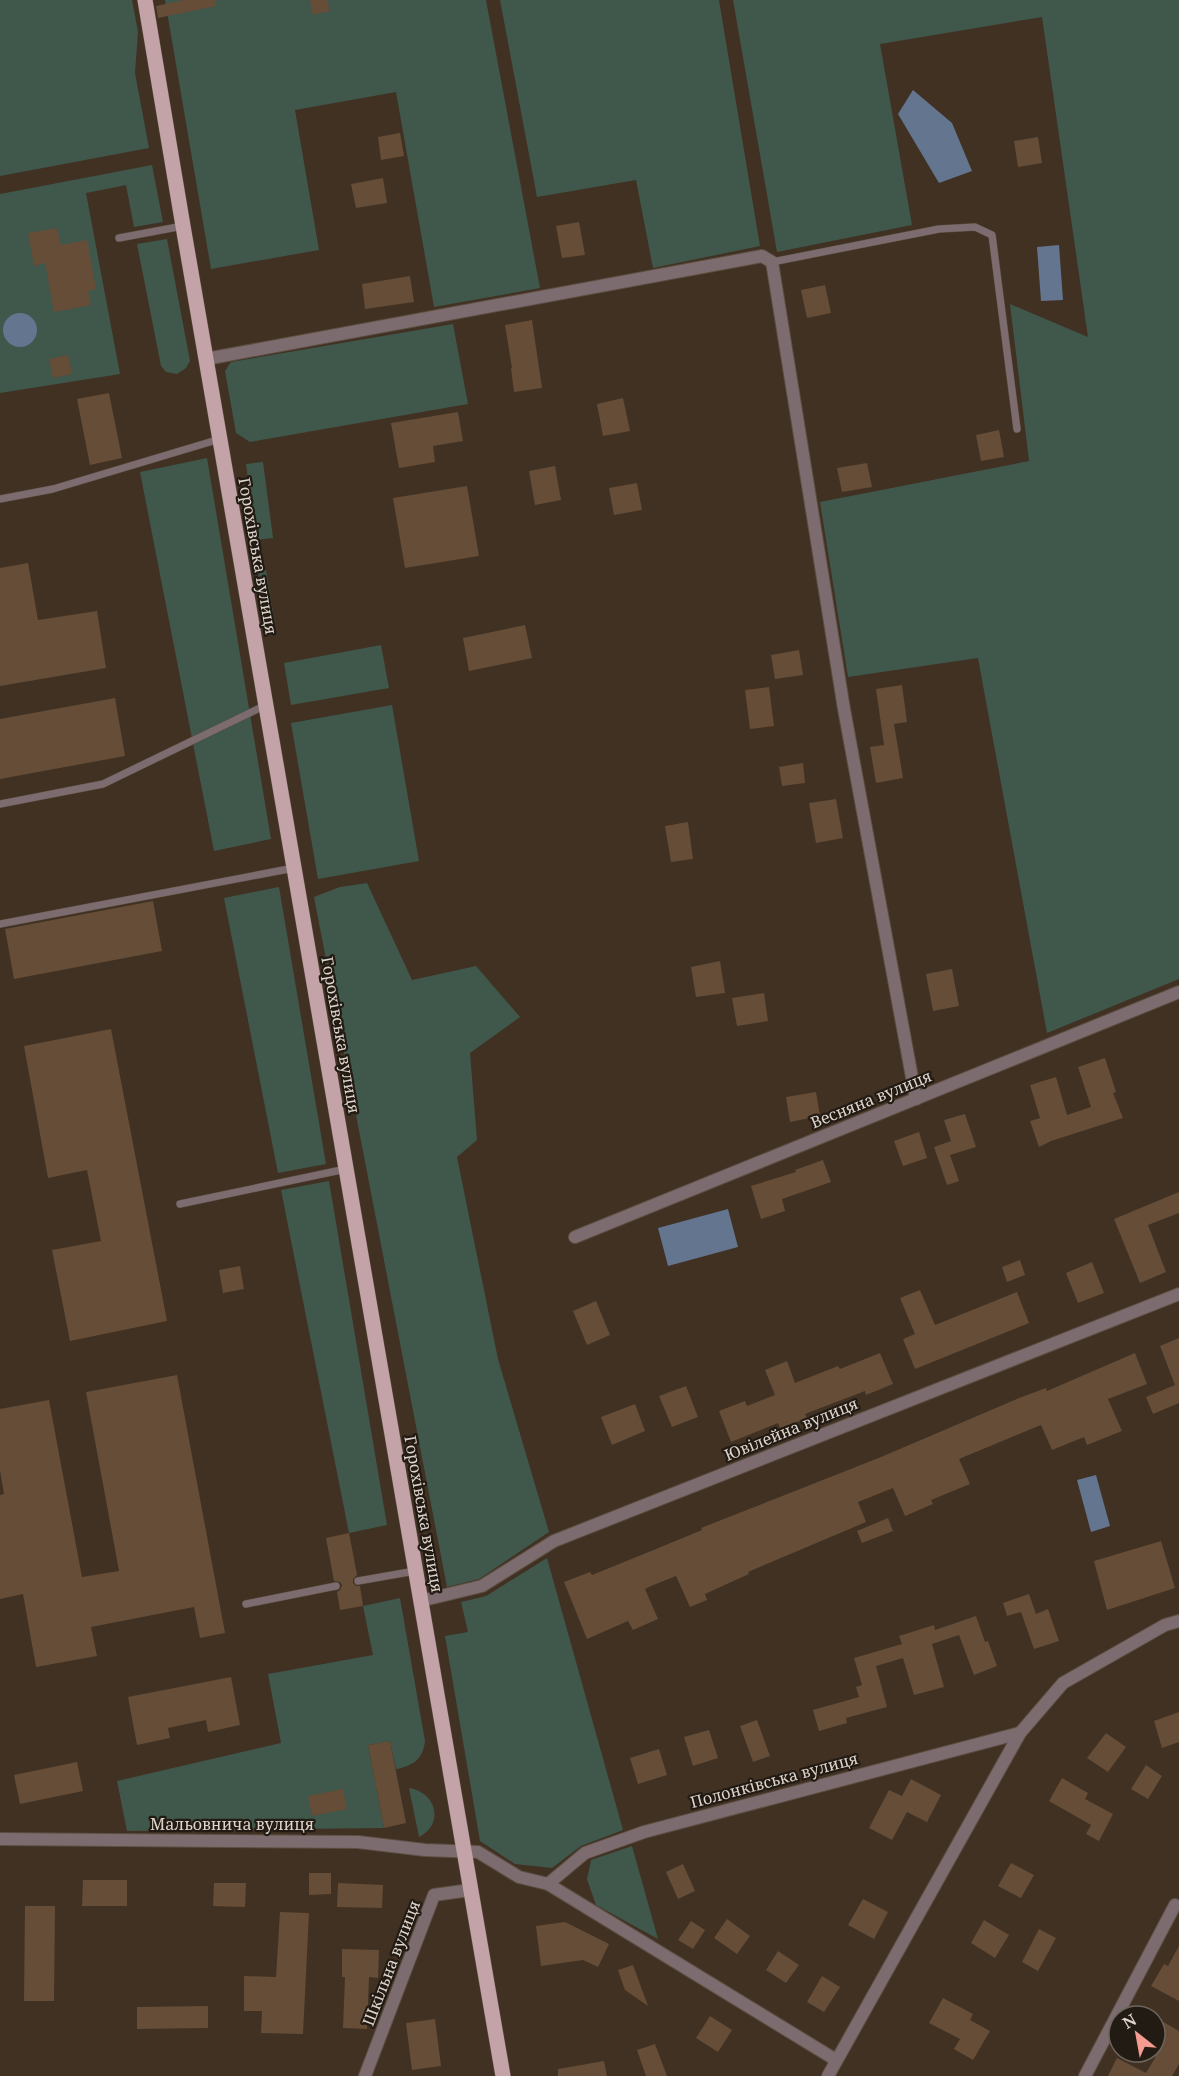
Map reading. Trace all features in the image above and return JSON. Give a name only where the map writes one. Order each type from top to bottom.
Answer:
[{"type":"main road","name":"Горохівська вулиця","points":[[145,0],[503,2076]]},
{"type":"street","points":[[206,358],[762,256],[772,262],[844,709],[916,1099]]},
{"type":"street","name":"Весняна вулиця","points":[[575,1237],[1179,992]]},
{"type":"street","name":"Ювілейна вулиця","points":[[420,1601],[482,1586],[554,1541],[1179,1294]]},
{"type":"street","points":[[828,2076],[1020,1733],[1062,1683],[1165,1625],[1179,1621]]},
{"type":"street","name":"Полонківська вулиця","points":[[548,1884],[585,1853],[644,1832],[1020,1733]]},
{"type":"street","name":"Мальовнича вулиця","points":[[0,1839],[358,1842],[426,1850],[478,1852],[519,1877],[548,1884],[837,2060]]},
{"type":"street","name":"Шкільна вулиця","points":[[365,2076],[434,1896],[470,1890]]},
{"type":"street","points":[[1085,2076],[1175,1905]]},
{"type":"lane","points":[[119,238],[183,226]]},
{"type":"lane","points":[[772,262],[939,229],[975,227],[992,235],[1017,429]]},
{"type":"lane","points":[[0,499],[53,489],[220,439]]},
{"type":"lane","points":[[0,804],[103,784],[266,705]]},
{"type":"lane","points":[[0,924],[294,868]]},
{"type":"lane","points":[[180,1204],[346,1169]]},
{"type":"lane","points":[[358,1581],[415,1570]]},
{"type":"lane","points":[[246,1604],[336,1586]]},
{"type":"green space","points":[[0,0],[132,0],[138,32],[135,73],[149,148],[0,176]]},
{"type":"green space","points":[[165,0],[486,0],[540,288],[434,307],[396,92],[295,110],[319,250],[211,269]]},
{"type":"green space","points":[[500,0],[719,0],[760,246],[653,268],[636,180],[537,197]]},
{"type":"green space","points":[[733,0],[1179,0],[1179,979],[1047,1033],[978,658],[848,677],[820,502],[1029,461],[1010,304],[1088,337],[1042,17],[880,44],[912,225],[777,252]]},
{"type":"green space","points":[[152,165],[163,222],[134,227],[126,185],[86,193],[120,374],[0,393],[0,194]]},
{"type":"green space","points":[[167,239],[190,361],[186,368],[177,374],[166,372],[161,366],[137,244]]},
{"type":"green space","points":[[453,324],[468,404],[250,442],[236,433],[225,371],[231,362]]},
{"type":"green space","points":[[207,458],[271,839],[214,851],[140,472]]},
{"type":"green space","points":[[263,462],[273,538],[256,540],[246,464]]},
{"type":"green space","points":[[266,570],[275,624],[267,625],[258,572]]},
{"type":"green space","points":[[381,645],[389,688],[291,705],[284,663]]},
{"type":"green space","points":[[392,705],[419,861],[318,879],[291,723]]},
{"type":"green space","points":[[367,883],[412,980],[476,966],[520,1017],[470,1053],[477,1140],[457,1157],[498,1359],[549,1532],[479,1579],[447,1587],[314,897],[340,887]]},
{"type":"green space","points":[[279,887],[326,1164],[278,1173],[224,898]]},
{"type":"green space","points":[[329,1181],[387,1525],[349,1533],[281,1190]]},
{"type":"green space","points":[[547,1558],[623,1830],[581,1846],[552,1868],[515,1864],[480,1841],[445,1636],[468,1632],[461,1602],[486,1596]]},
{"type":"green space","points":[[400,1598],[425,1741],[422,1753],[416,1761],[396,1769],[390,1741],[368,1745],[384,1828],[127,1831],[117,1781],[281,1743],[268,1674],[373,1655],[363,1606]]},
{"type":"green space","points":[[409,1788],[426,1796],[434,1809],[432,1824],[419,1837]]},
{"type":"green space","points":[[632,1846],[658,1939],[596,1905],[587,1879],[591,1860]]},
{"type":"water","points":[[913,90],[952,123],[972,171],[939,183],[898,114]]},
{"type":"water","points":[[1059,245],[1063,300],[1041,301],[1037,247]]},
{"type":"water","points":[[20,313],[32,318],[37,330],[32,342],[20,347],[8,342],[3,330],[8,318]]},
{"type":"water","points":[[728,1209],[738,1247],[668,1266],[658,1228]]},
{"type":"water","points":[[1096,1475],[1110,1526],[1091,1532],[1077,1480]]},
{"type":"building","points":[[184,0],[215,0],[216,6],[158,18],[156,6]]},
{"type":"building","points":[[310,0],[327,0],[330,11],[313,15]]},
{"type":"building","points":[[400,133],[404,156],[381,160],[378,137]]},
{"type":"building","points":[[1038,137],[1042,163],[1018,167],[1014,141]]},
{"type":"building","points":[[383,178],[387,203],[356,208],[351,184]]},
{"type":"building","points":[[579,222],[585,255],[562,258],[556,226]]},
{"type":"building","points":[[57,228],[61,245],[87,240],[96,289],[88,291],[91,305],[54,312],[45,263],[34,266],[28,233]]},
{"type":"building","points":[[410,276],[414,302],[365,309],[362,284]]},
{"type":"building","points":[[825,285],[831,313],[807,318],[801,290]]},
{"type":"building","points":[[532,320],[542,388],[514,392],[505,325]]},
{"type":"building","points":[[68,355],[72,374],[53,378],[49,359]]},
{"type":"building","points":[[109,393],[122,458],[90,465],[77,399]]},
{"type":"building","points":[[623,398],[630,431],[603,436],[597,404]]},
{"type":"building","points":[[458,412],[463,441],[433,446],[435,462],[399,468],[391,423]]},
{"type":"building","points":[[999,430],[1004,457],[981,461],[976,435]]},
{"type":"building","points":[[867,463],[872,487],[842,492],[837,468]]},
{"type":"building","points":[[555,466],[561,500],[535,505],[529,471]]},
{"type":"building","points":[[637,483],[642,510],[614,515],[609,488]]},
{"type":"building","points":[[467,486],[479,556],[405,568],[393,498]]},
{"type":"building","points":[[28,563],[38,620],[97,611],[106,668],[0,686],[0,568]]},
{"type":"building","points":[[525,625],[532,658],[469,671],[463,638]]},
{"type":"building","points":[[799,650],[803,675],[775,679],[771,655]]},
{"type":"building","points":[[902,685],[907,722],[894,724],[903,778],[876,783],[870,747],[884,745],[876,689]]},
{"type":"building","points":[[769,687],[774,726],[750,729],[745,690]]},
{"type":"building","points":[[115,698],[125,756],[0,779],[0,719]]},
{"type":"building","points":[[803,763],[805,783],[782,786],[779,767]]},
{"type":"building","points":[[836,799],[843,838],[816,843],[809,803]]},
{"type":"building","points":[[688,822],[693,859],[671,862],[665,826]]},
{"type":"building","points":[[153,901],[162,951],[14,979],[5,929]]},
{"type":"building","points":[[720,961],[725,993],[696,997],[691,967]]},
{"type":"building","points":[[952,969],[959,1006],[933,1011],[926,974]]},
{"type":"building","points":[[764,993],[768,1021],[737,1026],[732,998]]},
{"type":"building","points":[[111,1029],[167,1321],[70,1341],[52,1250],[101,1241],[87,1170],[48,1178],[24,1046]]},
{"type":"building","points":[[1105,1058],[1116,1092],[1113,1093],[1123,1118],[1039,1147],[1030,1121],[1040,1118],[1030,1085],[1056,1077],[1067,1115],[1091,1107],[1078,1067]]},
{"type":"building","points":[[816,1092],[820,1116],[790,1122],[786,1097]]},
{"type":"building","points":[[965,1114],[976,1147],[950,1155],[959,1181],[947,1185],[934,1147],[951,1141],[944,1120]]},
{"type":"building","points":[[919,1132],[927,1158],[903,1166],[894,1141]]},
{"type":"building","points":[[823,1160],[831,1182],[782,1199],[785,1211],[761,1219],[751,1186],[796,1172],[795,1170]]},
{"type":"building","points":[[1179,1192],[1179,1213],[1148,1225],[1166,1272],[1140,1283],[1114,1219]]},
{"type":"building","points":[[1020,1260],[1025,1275],[1007,1282],[1002,1267]]},
{"type":"building","points":[[1092,1262],[1104,1293],[1078,1303],[1066,1273]]},
{"type":"building","points":[[240,1266],[244,1289],[223,1293],[219,1270]]},
{"type":"building","points":[[920,1290],[935,1325],[1017,1292],[1029,1323],[915,1369],[903,1339],[915,1334],[900,1298]]},
{"type":"building","points":[[596,1301],[610,1335],[587,1345],[573,1311]]},
{"type":"building","points":[[1179,1338],[1179,1403],[1153,1414],[1146,1397],[1175,1385],[1160,1346]]},
{"type":"building","points":[[880,1353],[893,1384],[866,1395],[865,1391],[805,1414],[807,1418],[780,1428],[778,1423],[731,1442],[719,1411],[745,1401],[747,1406],[775,1395],[765,1370],[787,1361],[795,1383]]},
{"type":"building","points":[[1135,1353],[1147,1384],[1108,1399],[1122,1431],[1087,1445],[1084,1437],[1052,1450],[1041,1425],[959,1459],[970,1484],[931,1500],[933,1504],[905,1516],[893,1488],[858,1502],[866,1522],[748,1572],[749,1574],[705,1594],[707,1600],[690,1607],[676,1576],[651,1586],[645,1589],[658,1619],[633,1630],[628,1621],[587,1639],[564,1582],[590,1572],[592,1575],[702,1530],[701,1528],[881,1457],[1019,1398],[1046,1388],[1047,1391]]},
{"type":"building","points":[[177,1375],[225,1633],[200,1638],[194,1607],[91,1627],[97,1656],[36,1667],[23,1594],[0,1599],[0,1495],[4,1494],[0,1470],[0,1409],[49,1400],[82,1577],[119,1571],[86,1392]]},
{"type":"building","points":[[686,1386],[698,1417],[672,1427],[659,1396]]},
{"type":"building","points":[[635,1404],[645,1431],[612,1445],[601,1417]]},
{"type":"building","points":[[888,1518],[893,1531],[862,1543],[857,1531]]},
{"type":"building","points":[[349,1533],[357,1575],[353,1583],[360,1586],[363,1606],[340,1610],[337,1592],[342,1585],[334,1581],[326,1538]]},
{"type":"building","points":[[1161,1541],[1175,1588],[1107,1610],[1094,1561]]},
{"type":"building","points":[[1029,1594],[1036,1614],[1048,1609],[1059,1641],[1034,1649],[1021,1612],[1007,1616],[1003,1603]]},
{"type":"building","points":[[976,1616],[997,1666],[974,1675],[959,1635],[932,1644],[944,1687],[914,1695],[903,1658],[876,1666],[887,1707],[846,1718],[847,1723],[819,1731],[813,1710],[859,1697],[856,1687],[862,1685],[854,1658],[902,1644],[899,1636],[934,1625],[935,1630]]},
{"type":"building","points":[[231,1677],[240,1725],[208,1732],[206,1720],[168,1728],[170,1738],[137,1745],[128,1697]]},
{"type":"building","points":[[1179,1712],[1179,1742],[1162,1748],[1154,1721]]},
{"type":"building","points":[[757,1720],[770,1756],[753,1762],[740,1726]]},
{"type":"building","points":[[709,1730],[718,1758],[693,1766],[684,1737]]},
{"type":"building","points":[[1106,1733],[1126,1747],[1108,1772],[1087,1758]]},
{"type":"building","points":[[390,1741],[406,1823],[384,1828],[368,1745]]},
{"type":"building","points":[[659,1749],[667,1775],[638,1784],[630,1758]]},
{"type":"building","points":[[77,1762],[83,1791],[20,1804],[14,1775]]},
{"type":"building","points":[[1146,1765],[1162,1776],[1148,1799],[1131,1789]]},
{"type":"building","points":[[1062,1778],[1088,1793],[1085,1799],[1113,1814],[1099,1841],[1086,1834],[1091,1825],[1049,1801]]},
{"type":"building","points":[[911,1779],[941,1795],[927,1822],[907,1812],[892,1840],[869,1828],[889,1790],[902,1796]]},
{"type":"building","points":[[343,1789],[347,1809],[312,1816],[308,1796]]},
{"type":"building","points":[[1011,1863],[1034,1875],[1021,1898],[998,1886]]},
{"type":"building","points":[[683,1864],[695,1891],[678,1899],[666,1872]]},
{"type":"building","points":[[309,1873],[331,1873],[331,1894],[309,1895]]},
{"type":"building","points":[[83,1880],[127,1880],[127,1906],[82,1906]]},
{"type":"building","points":[[214,1883],[246,1883],[245,1907],[213,1906]]},
{"type":"building","points":[[338,1883],[383,1885],[382,1908],[337,1907]]},
{"type":"building","points":[[863,1899],[888,1912],[874,1939],[848,1925]]},
{"type":"building","points":[[25,1906],[55,1906],[54,2001],[24,2001]]},
{"type":"building","points":[[280,1912],[309,1913],[303,2034],[261,2033],[262,2011],[244,2011],[244,1976],[276,1977]]},
{"type":"building","points":[[727,1919],[750,1936],[737,1954],[714,1938]]},
{"type":"building","points":[[984,1920],[1009,1935],[995,1958],[971,1943]]},
{"type":"building","points":[[691,1921],[705,1930],[693,1949],[678,1940]]},
{"type":"building","points":[[565,1922],[609,1944],[598,1967],[583,1960],[541,1966],[536,1926]]},
{"type":"building","points":[[1039,1929],[1056,1938],[1038,1971],[1022,1962]]},
{"type":"building","points":[[1179,1946],[1179,2001],[1151,1986],[1164,1964],[1168,1966]]},
{"type":"building","points":[[342,1949],[379,1950],[378,1978],[369,1977],[367,2029],[343,2028],[345,1977],[342,1977]]},
{"type":"building","points":[[778,1951],[799,1965],[786,1983],[766,1970]]},
{"type":"building","points":[[633,1965],[648,2006],[625,1990],[618,1970]]},
{"type":"building","points":[[822,1976],[840,1987],[824,2012],[807,2002]]},
{"type":"building","points":[[943,1998],[973,2014],[970,2020],[990,2031],[973,2060],[954,2049],[960,2039],[929,2023]]},
{"type":"building","points":[[208,2006],[208,2028],[137,2029],[137,2007]]},
{"type":"building","points":[[710,2016],[732,2030],[718,2052],[696,2038]]},
{"type":"building","points":[[435,2019],[441,2066],[412,2070],[406,2023]]},
{"type":"building","points":[[1167,2024],[1179,2031],[1179,2064],[1172,2076],[1108,2076],[1114,2064],[1129,2064],[1146,2073],[1151,2064],[1167,2064]]},
{"type":"building","points":[[655,2044],[667,2076],[646,2076],[637,2050]]},
{"type":"building","points":[[604,2061],[607,2076],[558,2076],[558,2069]]}]
